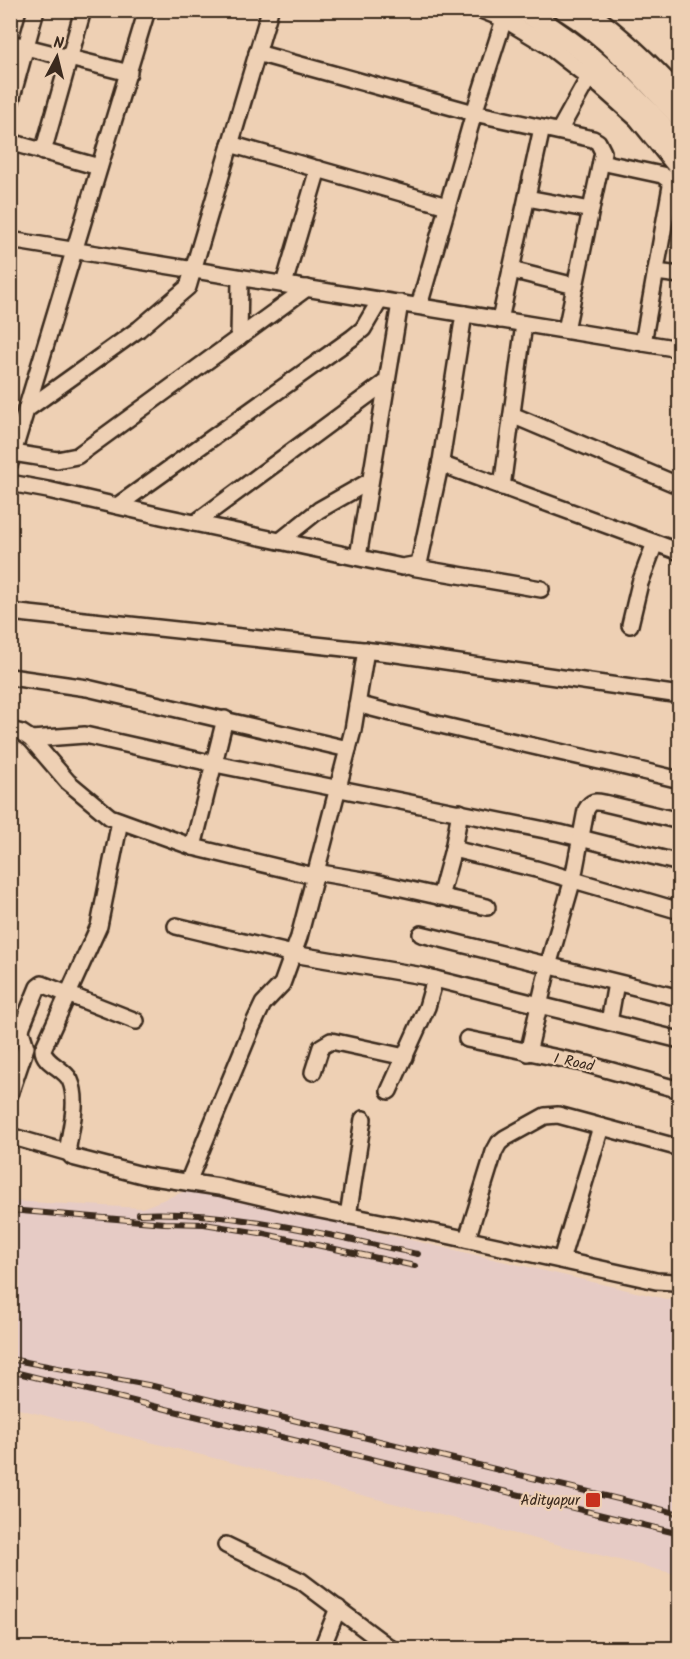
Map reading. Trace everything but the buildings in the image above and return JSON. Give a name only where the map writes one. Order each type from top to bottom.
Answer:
[{"type":"main road","points":[[522,10],[557,30],[604,67],[644,117],[680,151]]},
{"type":"main road","points":[[565,10],[626,58],[680,117]]},
{"type":"street","points":[[10,104],[36,10]]},
{"type":"street","points":[[43,152],[83,10]]},
{"type":"street","points":[[147,10],[12,458],[57,460],[77,456],[307,288]]},
{"type":"street","points":[[26,410],[138,329],[188,287],[270,10]]},
{"type":"street","points":[[481,10],[506,15],[644,117],[680,172]]},
{"type":"street","points":[[588,10],[618,32],[680,94]]},
{"type":"street","points":[[419,306],[474,113],[506,15]]},
{"type":"street","points":[[10,43],[129,73]]},
{"type":"street","points":[[257,53],[474,113],[559,131],[598,142],[603,152],[566,330]]},
{"type":"street","points":[[559,131],[589,77]]},
{"type":"street","points":[[500,320],[542,128]]},
{"type":"street","points":[[10,142],[99,167]]},
{"type":"street","points":[[230,144],[447,206]]},
{"type":"street","points":[[601,162],[662,175],[670,181],[671,186],[643,343]]},
{"type":"street","points":[[284,284],[318,169]]},
{"type":"street","points":[[527,198],[591,210]]},
{"type":"street","points":[[10,240],[680,349]]},
{"type":"street","points":[[511,270],[575,286]]},
{"type":"street","points":[[656,272],[680,275]]},
{"type":"street","points":[[239,338],[240,278]]},
{"type":"street","points":[[117,506],[352,338],[363,329],[380,300]]},
{"type":"street","points":[[358,557],[400,303]]},
{"type":"street","points":[[411,567],[418,564],[420,559],[441,461],[464,314]]},
{"type":"street","points":[[502,487],[524,324]]},
{"type":"street","points":[[195,523],[387,381]]},
{"type":"street","points":[[512,415],[680,486]]},
{"type":"street","points":[[441,461],[446,466],[680,552]]},
{"type":"street","points":[[280,541],[319,510],[370,481]]},
{"type":"street","points":[[10,483],[402,567],[541,589]]},
{"type":"street","points":[[630,625],[640,583],[655,543]]},
{"type":"street","points":[[10,612],[366,650],[680,695]]},
{"type":"street","points":[[188,1182],[252,1027],[264,1004],[282,984],[293,954],[348,749],[366,650]]},
{"type":"street","points":[[10,677],[87,688],[348,749]]},
{"type":"street","points":[[357,704],[432,724],[680,780]]},
{"type":"street","points":[[193,847],[225,719]]},
{"type":"street","points":[[10,730],[32,739],[68,782],[98,808],[120,821],[193,847],[314,874],[375,882],[487,907]]},
{"type":"street","points":[[32,739],[85,735],[215,764],[460,812],[680,863]]},
{"type":"street","points":[[528,1053],[573,879],[586,810],[590,803],[594,801],[680,821]]},
{"type":"street","points":[[440,897],[460,812]]},
{"type":"street","points":[[69,1154],[74,1107],[72,1086],[64,1073],[43,1053],[43,1049],[93,940],[102,915],[120,821]]},
{"type":"street","points":[[453,849],[573,879],[680,911]]},
{"type":"street","points":[[176,926],[293,954],[359,963],[435,979],[680,1040]]},
{"type":"street","points":[[421,934],[680,998]]},
{"type":"street","points":[[389,1091],[427,1007],[435,979]]},
{"type":"street","points":[[609,1023],[616,983]]},
{"type":"street","points":[[10,1094],[26,1047],[21,1031],[22,1026],[38,987],[42,984],[135,1021]]},
{"type":"street","name":"I Road","points":[[467,1039],[587,1064],[680,1090]]},
{"type":"street","points":[[313,1072],[321,1047],[330,1041],[405,1057]]},
{"type":"street","points":[[467,1239],[494,1152],[499,1143],[545,1116],[551,1114],[680,1148]]},
{"type":"street","points":[[348,1216],[363,1119]]},
{"type":"street","points":[[561,1260],[601,1127]]},
{"type":"street","points":[[10,1136],[69,1154],[77,1160],[146,1176],[219,1187],[656,1281],[680,1280]]},
{"type":"street","points":[[226,1545],[301,1581],[390,1648]]},
{"type":"street","points":[[322,1648],[338,1608]]},
{"type":"shaded area","points":[[191,1189],[679,1302],[679,1575],[11,1407],[10,1201],[142,1208]]},
{"type":"railway","points":[[10,1210],[164,1223],[204,1224],[260,1233],[415,1266]]},
{"type":"railway","points":[[139,1214],[209,1216],[280,1225],[418,1254]]},
{"type":"railway","points":[[10,1359],[153,1386],[680,1514]]},
{"type":"railway","points":[[10,1371],[680,1534]]},
{"type":"place","name":"Adityapur","points":[[593,1500]]}]
